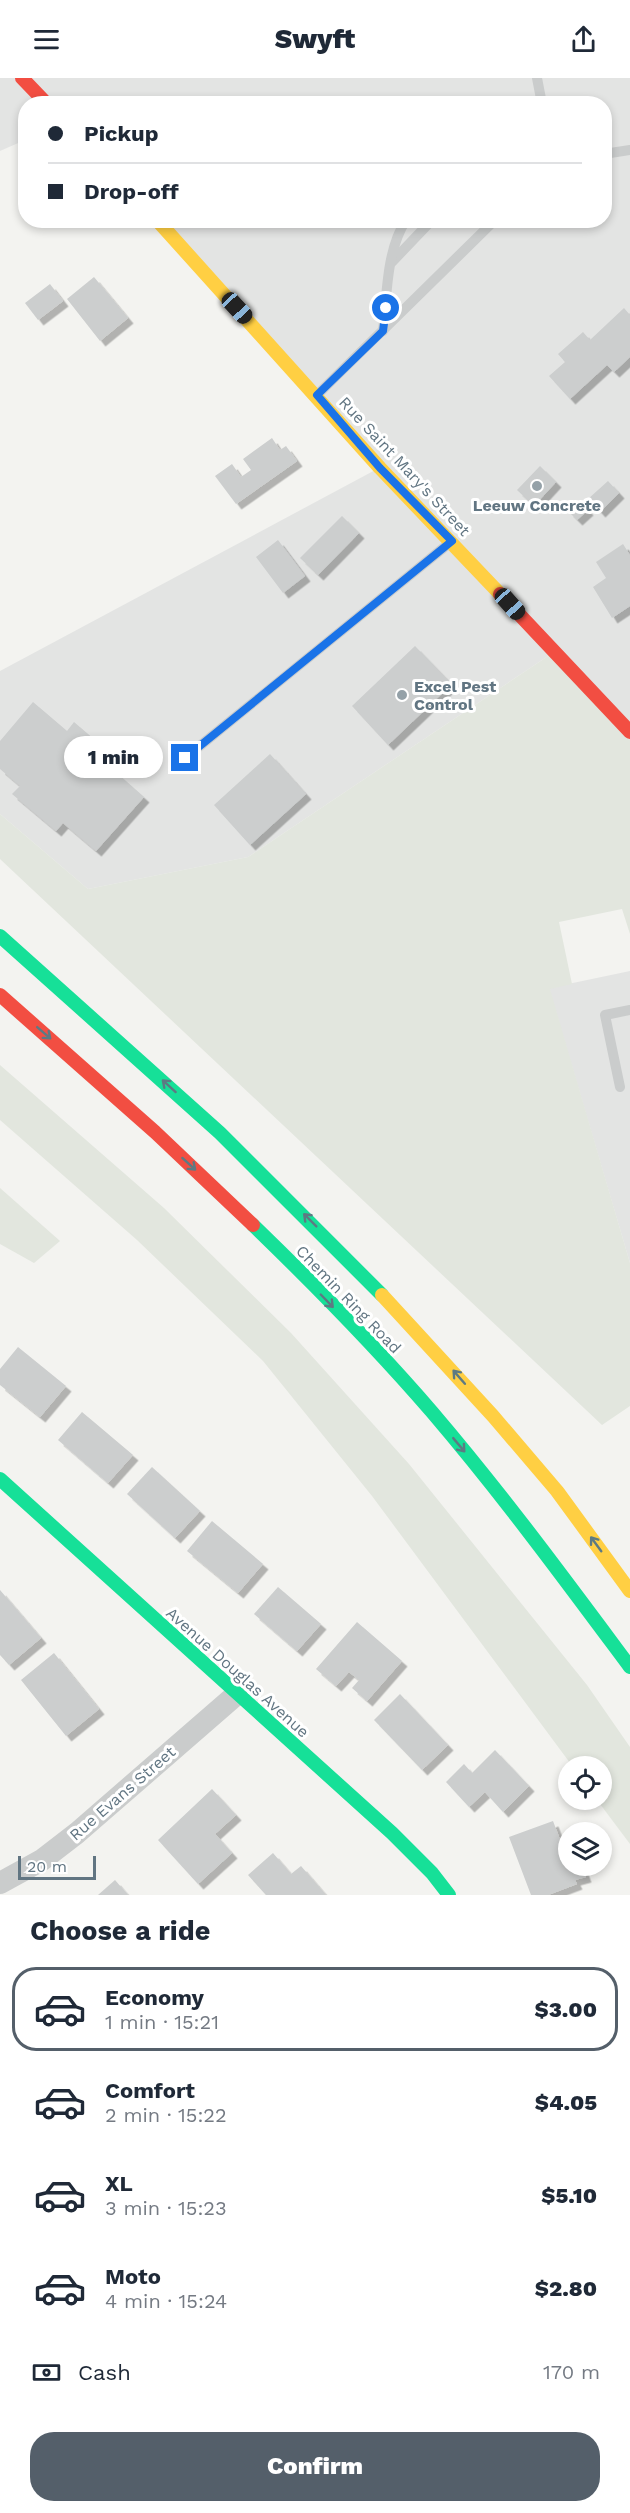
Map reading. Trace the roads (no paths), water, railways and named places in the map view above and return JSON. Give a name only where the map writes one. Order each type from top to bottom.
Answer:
[{"type":"main road","points":[[22,78],[39,96]]},
{"type":"main road","name":"Rue Saint Mary's Street","points":[[164,228],[317,395],[380,468],[452,541],[630,732]]},
{"type":"main road","name":"Chemin Ring Road","points":[[0,936],[75,1000],[250,1159],[421,1334],[559,1493],[630,1591]]},
{"type":"main road","name":"Chemin Ring Road","points":[[0,995],[73,1057],[242,1212],[400,1376],[513,1509],[630,1667]]},
{"type":"main road","name":"Avenue Douglas Avenue","points":[[0,1479],[392,1833],[432,1873],[449,1895]]},
{"type":"street","name":"Rue Evans Street","points":[[0,1883],[42,1860],[77,1833],[237,1694]]},
{"type":"lane","points":[[537,78],[540,96]]},
{"type":"lane","points":[[612,153],[630,150]]},
{"type":"lane","points":[[383,331],[392,262],[401,228]]},
{"type":"lane","points":[[392,262],[424,228]]},
{"type":"lane","points":[[317,395],[487,228]]},
{"type":"lane","points":[[185,758],[452,541]]},
{"type":"lane","points":[[620,1087],[605,1015],[630,1010]]},
{"type":"place","name":"Leeuw Concrete","points":[[537,486]]},
{"type":"place","name":"Excel Pest Control","points":[[402,695]]}]
